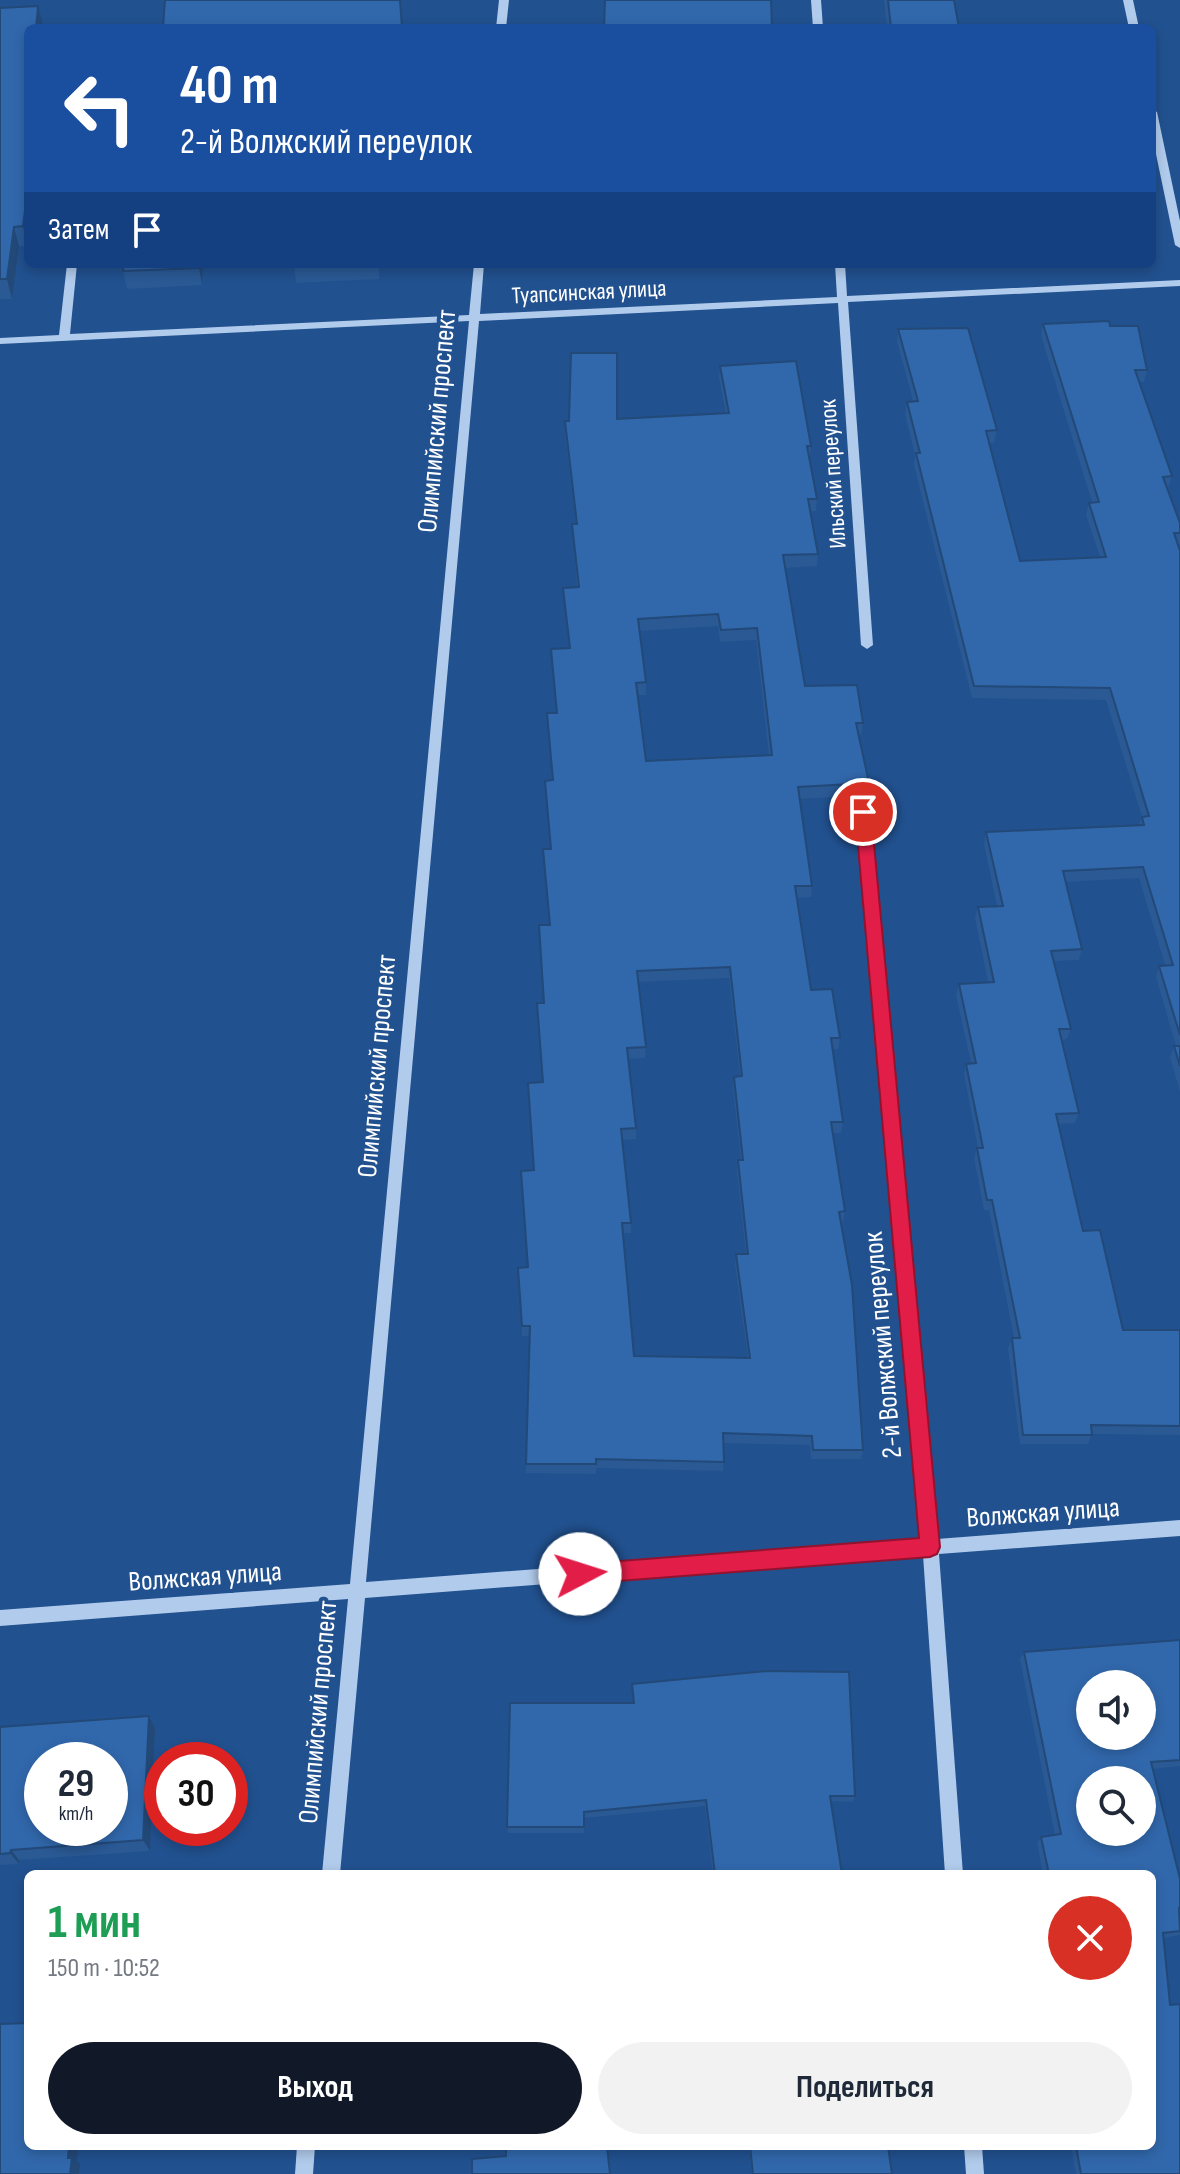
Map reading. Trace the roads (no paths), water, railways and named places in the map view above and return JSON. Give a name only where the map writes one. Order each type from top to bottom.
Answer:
[{"type":"street","points":[[501,24],[504,0]]},
{"type":"street","points":[[816,0],[818,24]]},
{"type":"street","points":[[1128,0],[1133,24]]},
{"type":"street","points":[[1156,131],[1180,245]]},
{"type":"street","points":[[64,338],[72,268]]},
{"type":"street","name":"Олимпийский проспект","points":[[331,1870],[479,268]]},
{"type":"street","name":"Ильский переулок","points":[[840,268],[867,645]]},
{"type":"street","name":"Туапсинская улица","points":[[0,341],[1180,283]]},
{"type":"street","name":"2-й Волжский переулок","points":[[863,812],[930,1547],[954,1870]]},
{"type":"street","name":"Волжская улица","points":[[0,1618],[1180,1528]]},
{"type":"street","points":[[304,2174],[306,2150]]},
{"type":"street","points":[[973,2150],[975,2174]]}]
